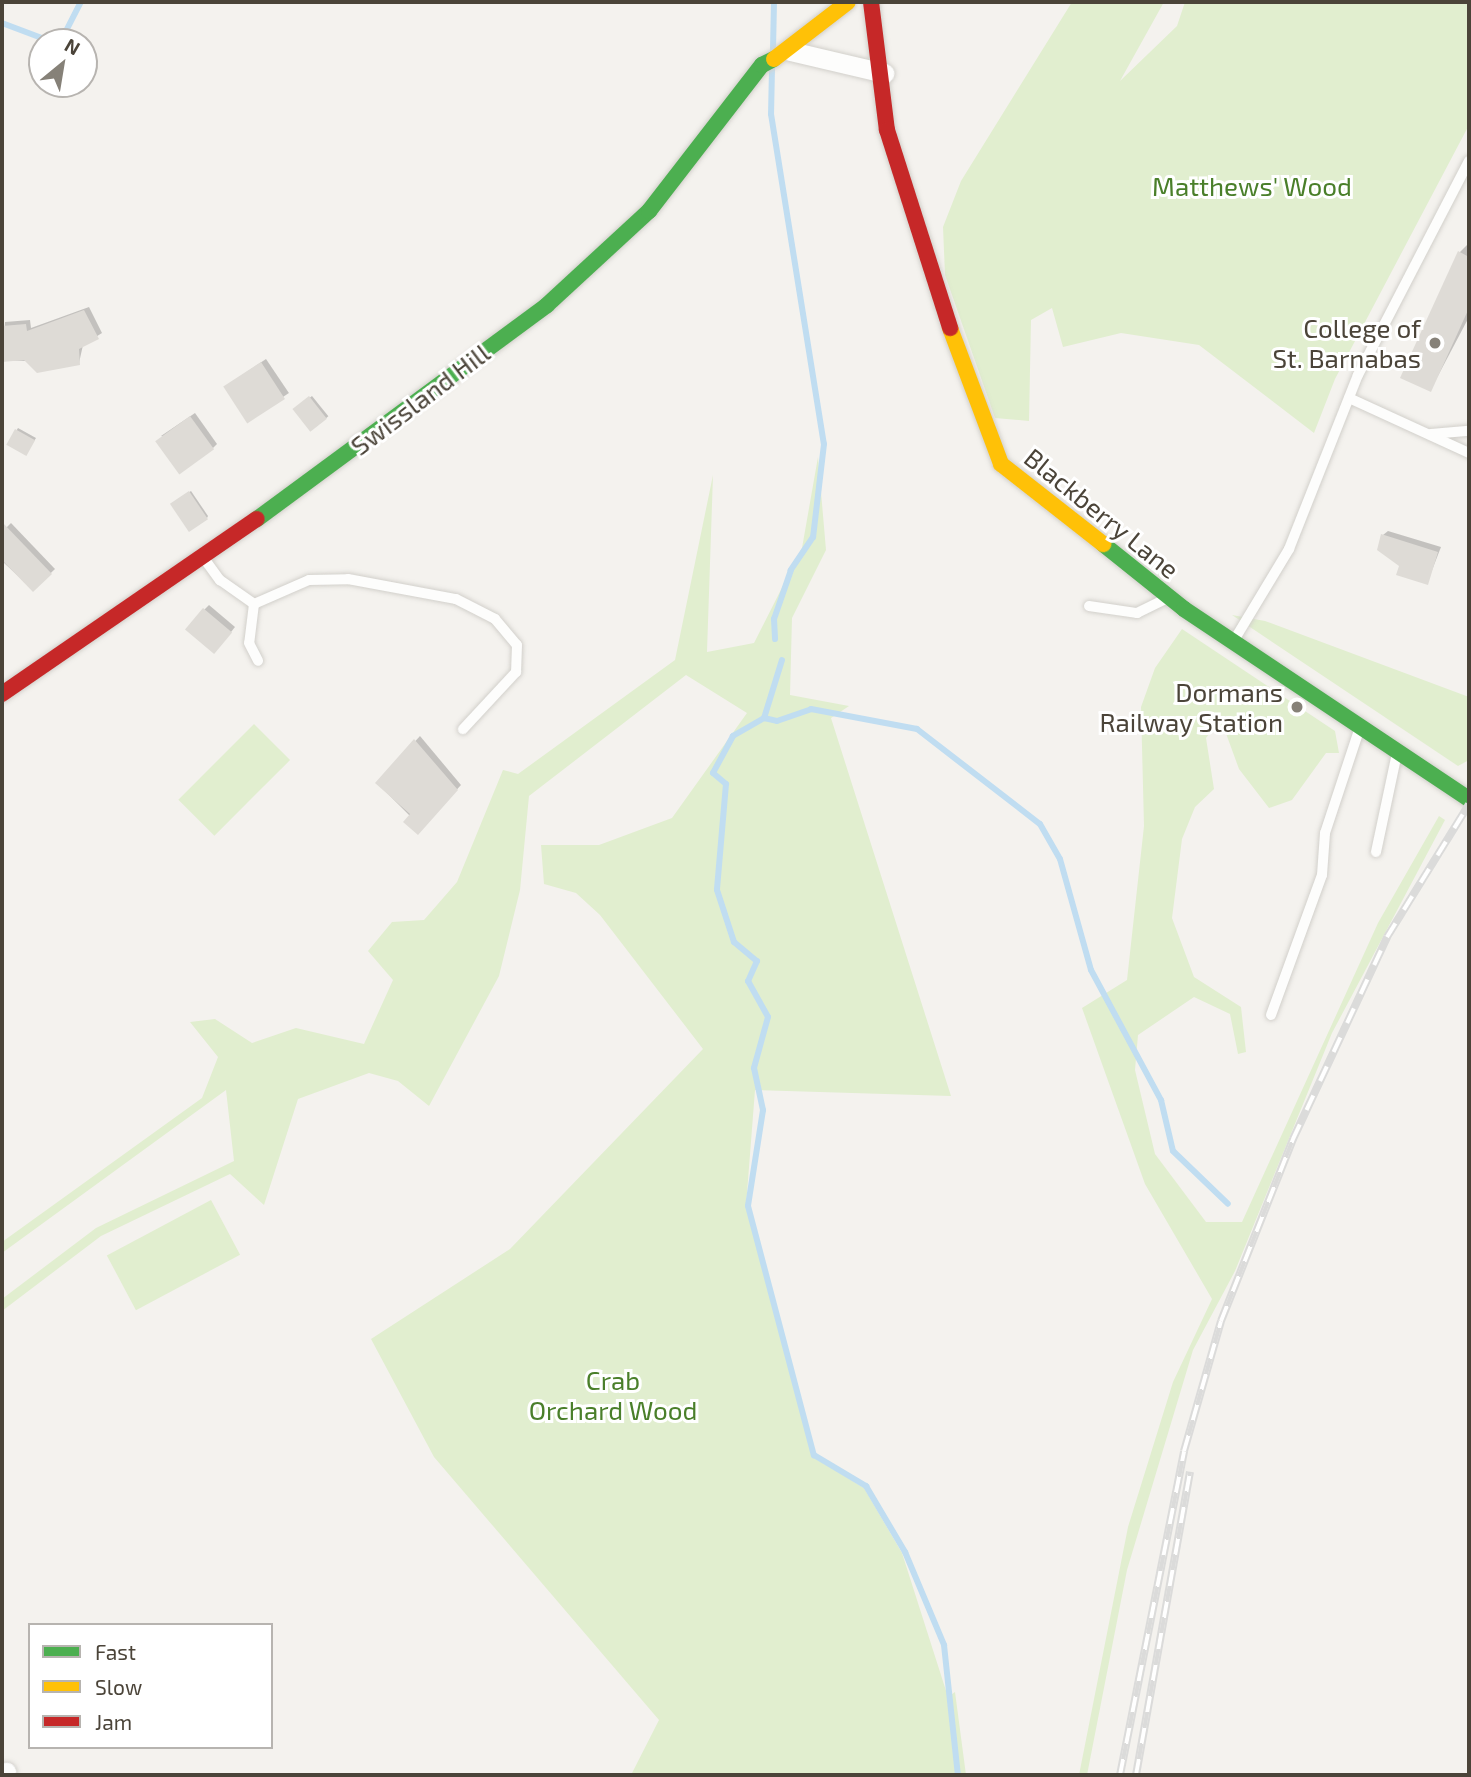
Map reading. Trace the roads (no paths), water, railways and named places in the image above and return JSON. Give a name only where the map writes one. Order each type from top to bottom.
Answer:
[{"type":"street","name":"Swissland Hill","points":[[2,694],[203,556],[547,305],[649,211],[762,65],[790,51],[848,2]]},
{"type":"street","name":"Blackberry Lane","points":[[871,2],[884,73],[887,130],[919,244],[1001,464],[1168,597],[1469,799]]},
{"type":"street","points":[[790,51],[884,73]]},
{"type":"lane","points":[[1233,642],[1289,550],[1349,398],[1469,161]]},
{"type":"lane","points":[[1349,398],[1469,453]]},
{"type":"lane","points":[[1430,434],[1469,431]]},
{"type":"lane","points":[[203,556],[220,580],[254,604]]},
{"type":"lane","points":[[254,604],[309,580],[348,579],[456,599],[495,619],[517,645],[516,672],[463,729]]},
{"type":"lane","points":[[1089,606],[1137,613],[1168,597]]},
{"type":"lane","points":[[254,604],[249,643],[258,662]]},
{"type":"lane","points":[[1271,1015],[1322,874],[1325,833],[1360,727]]},
{"type":"lane","points":[[1376,852],[1397,753]]},
{"type":"waterway","points":[[2,23],[50,41],[66,31],[81,2]]},
{"type":"waterway","points":[[773,50],[774,2]]},
{"type":"waterway","points":[[772,68],[771,114],[824,444],[813,537],[791,570],[774,619],[775,639]]},
{"type":"waterway","points":[[782,660],[764,718],[733,736],[713,773],[726,784],[717,890],[734,942],[757,961],[748,981],[768,1017],[754,1068],[763,1110],[748,1206],[814,1455],[866,1486],[905,1552],[944,1645],[958,1775]]},
{"type":"waterway","points":[[764,718],[777,721],[811,709],[917,729],[1040,824],[1060,859],[1091,970],[1161,1100],[1173,1151],[1228,1204]]},
{"type":"railway","points":[[1120,1775],[1184,1451],[1221,1321],[1293,1139],[1387,937],[1469,804]]},
{"type":"railway","points":[[1136,1775],[1190,1472]]},
{"type":"place","name":"College of St. Barnabas","points":[[1435,343]]},
{"type":"place","name":"Dormans Railway Station","points":[[1297,707]]},
{"type":"park label","name":"Matthews' Wood","points":[[1252,186]]},
{"type":"park label","name":"Crab Orchard Wood","points":[[613,1395]]}]
